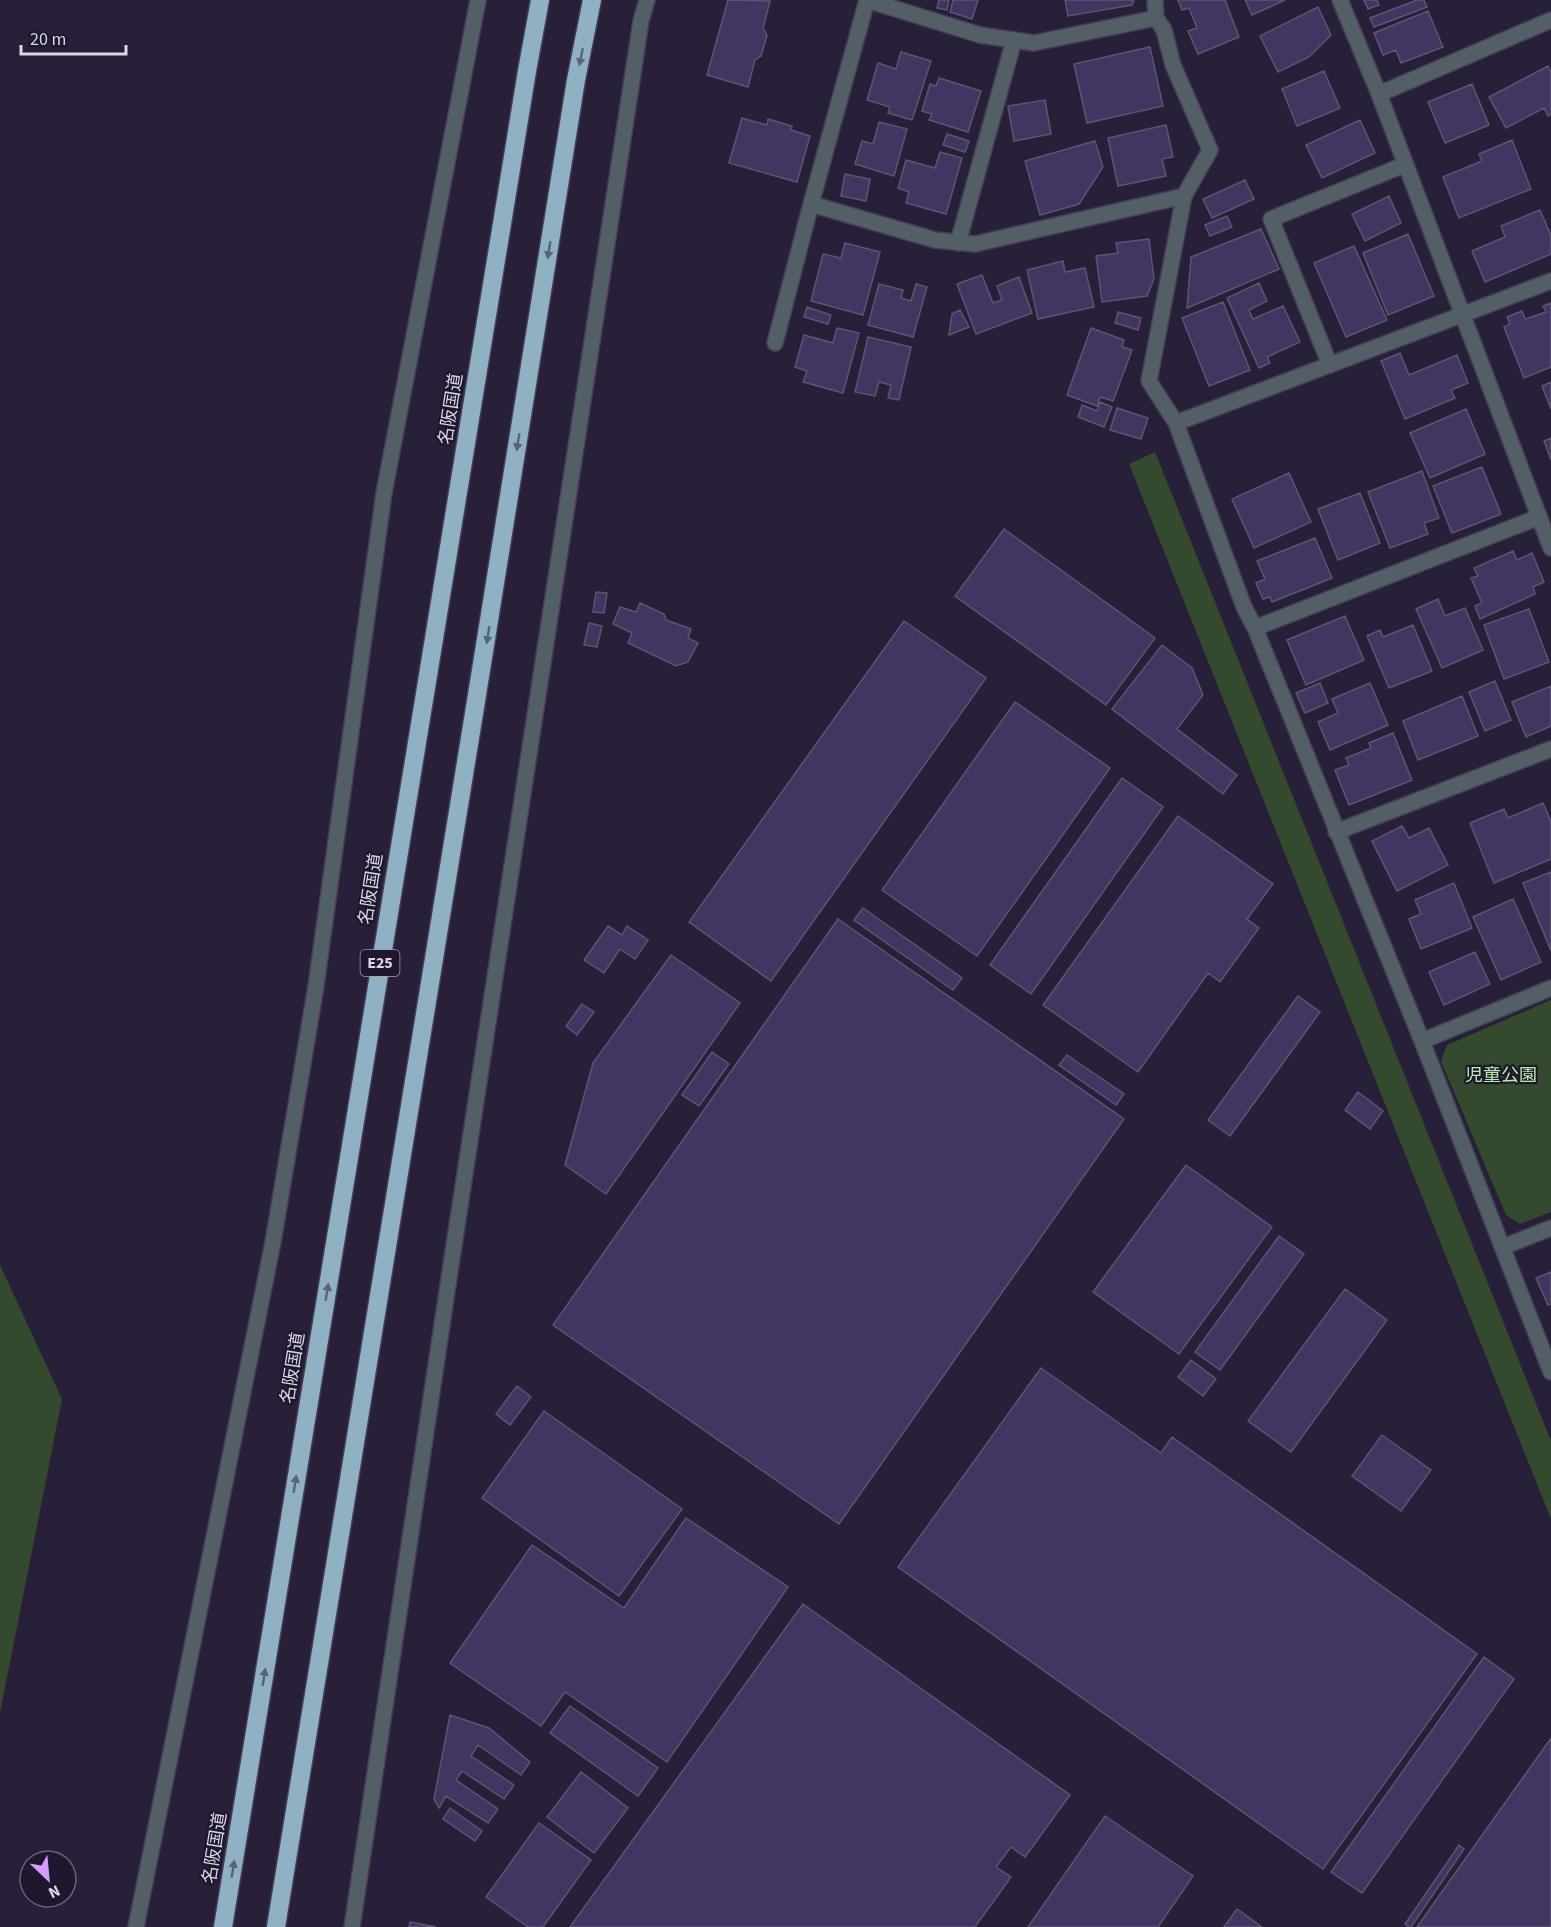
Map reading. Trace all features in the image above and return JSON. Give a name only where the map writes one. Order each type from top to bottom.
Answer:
[{"type":"highway","name":"名阪国道","points":[[223,1927],[540,0]]},
{"type":"highway","points":[[276,1927],[432,963],[480,686],[576,80],[592,0]]},
{"type":"street","points":[[136,1927],[273,1242],[315,986],[384,493],[478,0]]},
{"type":"street","points":[[352,1927],[445,1301],[641,21],[647,0]]},
{"type":"street","points":[[775,343],[810,204],[867,0],[980,35],[1034,43],[1156,18]]},
{"type":"street","points":[[1155,0],[1156,18],[1164,30],[1173,65],[1210,150],[1184,196],[1149,381],[1176,423],[1244,607],[1255,628],[1422,1041],[1551,1372]]},
{"type":"street","points":[[1340,0],[1379,94],[1551,548]]},
{"type":"street","points":[[1379,94],[1551,20]]},
{"type":"street","points":[[958,243],[1014,40]]},
{"type":"street","points":[[1330,365],[1271,219],[1404,165]]},
{"type":"street","points":[[810,204],[935,240],[975,244],[1184,196]]},
{"type":"street","points":[[1176,423],[1551,281]]},
{"type":"street","points":[[1255,628],[1539,517]]},
{"type":"street","points":[[1336,832],[1551,749]]},
{"type":"street","points":[[1422,1041],[1551,988]]},
{"type":"street","points":[[1503,1247],[1551,1228]]},
{"type":"green space","points":[[1155,452],[1551,1441],[1551,1519],[1129,464]]},
{"type":"green space","name":"児童公園","points":[[1551,1000],[1551,1212],[1520,1224],[1506,1215],[1441,1061],[1447,1045]]},
{"type":"green space","points":[[0,1265],[62,1399],[0,1713]]},
{"type":"building","points":[[728,0],[770,1],[763,28],[767,35],[761,56],[755,60],[748,87],[707,75]]},
{"type":"building","points":[[939,0],[949,0],[947,10],[937,8]]},
{"type":"building","points":[[953,0],[978,0],[972,19],[950,12]]},
{"type":"building","points":[[1065,0],[1134,0],[1132,5],[1068,16]]},
{"type":"building","points":[[1178,0],[1225,0],[1239,37],[1198,54],[1188,31],[1197,28],[1189,8],[1182,10]]},
{"type":"building","points":[[1245,0],[1285,0],[1252,15]]},
{"type":"building","points":[[1364,0],[1377,0],[1379,5],[1368,9]]},
{"type":"building","points":[[1417,0],[1424,0],[1427,7],[1374,27],[1370,18]]},
{"type":"building","points":[[1318,7],[1331,35],[1309,57],[1278,72],[1260,36]]},
{"type":"building","points":[[1428,11],[1443,47],[1401,63],[1396,50],[1383,55],[1374,33]]},
{"type":"building","points":[[1150,47],[1163,106],[1087,123],[1074,64]]},
{"type":"building","points":[[901,52],[931,61],[912,120],[888,113],[890,107],[867,100],[878,63],[896,69]]},
{"type":"building","points":[[1548,66],[1551,72],[1551,114],[1548,116],[1544,108],[1506,128],[1489,97]]},
{"type":"building","points":[[1324,71],[1340,108],[1297,126],[1282,89]]},
{"type":"building","points":[[939,78],[981,91],[968,132],[929,120],[932,114],[922,111],[930,84],[936,86]]},
{"type":"building","points":[[1472,84],[1489,125],[1445,143],[1428,102]]},
{"type":"building","points":[[1045,100],[1051,134],[1014,141],[1008,106]]},
{"type":"building","points":[[742,118],[767,125],[768,119],[792,126],[791,130],[810,136],[797,182],[729,163]]},
{"type":"building","points":[[1360,120],[1375,153],[1322,178],[1306,145]]},
{"type":"building","points":[[879,122],[907,129],[894,176],[855,164],[862,141],[873,144]]},
{"type":"building","points":[[1166,125],[1173,157],[1162,159],[1166,176],[1118,186],[1108,138]]},
{"type":"building","points":[[947,134],[969,141],[965,152],[943,145]]},
{"type":"building","points":[[1512,140],[1531,189],[1459,218],[1443,177],[1482,161],[1479,154]]},
{"type":"building","points":[[1095,141],[1103,167],[1079,204],[1040,215],[1025,161]]},
{"type":"building","points":[[940,152],[962,158],[946,214],[906,203],[909,192],[898,188],[906,160],[935,168]]},
{"type":"building","points":[[845,174],[870,179],[866,201],[841,196]]},
{"type":"building","points":[[1245,180],[1254,199],[1212,218],[1203,199]]},
{"type":"building","points":[[1389,196],[1401,223],[1365,241],[1352,214]]},
{"type":"building","points":[[1540,210],[1551,236],[1551,254],[1485,282],[1472,251],[1505,237],[1501,226]]},
{"type":"building","points":[[1227,216],[1232,227],[1210,236],[1205,225]]},
{"type":"building","points":[[1261,229],[1279,269],[1187,308],[1191,257]]},
{"type":"building","points":[[1408,234],[1434,296],[1388,315],[1363,253]]},
{"type":"building","points":[[1149,239],[1154,279],[1147,296],[1102,302],[1096,256],[1118,253],[1116,243]]},
{"type":"building","points":[[845,243],[880,252],[863,315],[811,301],[823,254],[841,258]]},
{"type":"building","points":[[1354,246],[1387,320],[1346,337],[1314,263]]},
{"type":"building","points":[[1063,261],[1065,272],[1085,268],[1094,307],[1038,319],[1027,270]]},
{"type":"building","points":[[982,275],[993,303],[1002,300],[997,286],[1019,277],[1032,313],[976,334],[957,284]]},
{"type":"building","points":[[1259,283],[1267,301],[1249,310],[1253,319],[1283,306],[1300,342],[1267,357],[1270,363],[1259,368],[1227,298]]},
{"type":"building","points":[[879,284],[903,290],[901,298],[911,301],[916,284],[927,287],[913,337],[868,325]]},
{"type":"building","points":[[1223,302],[1250,370],[1209,386],[1182,318]]},
{"type":"building","points":[[1551,303],[1551,367],[1524,378],[1504,327],[1510,324],[1507,317],[1522,311],[1525,319],[1546,312],[1543,306]]},
{"type":"building","points":[[807,307],[831,315],[828,324],[804,317]]},
{"type":"building","points":[[960,310],[969,327],[949,335],[952,314]]},
{"type":"building","points":[[1118,312],[1141,318],[1138,330],[1115,323]]},
{"type":"building","points":[[837,328],[859,333],[843,393],[803,382],[807,371],[795,367],[804,335],[833,343]]},
{"type":"building","points":[[1091,328],[1124,340],[1122,347],[1132,350],[1113,401],[1100,397],[1097,406],[1067,395]]},
{"type":"building","points":[[868,337],[911,347],[899,400],[888,398],[891,385],[879,382],[875,396],[855,392]]},
{"type":"building","points":[[1400,353],[1409,375],[1457,355],[1468,383],[1451,390],[1455,398],[1405,419],[1381,361]]},
{"type":"building","points":[[1551,382],[1551,409],[1542,386]]},
{"type":"building","points":[[1100,402],[1112,407],[1104,427],[1078,417],[1082,405],[1097,411]]},
{"type":"building","points":[[1117,408],[1148,418],[1141,439],[1110,430]]},
{"type":"building","points":[[1466,409],[1485,454],[1430,478],[1410,433]]},
{"type":"building","points":[[1551,438],[1551,460],[1544,441]]},
{"type":"building","points":[[1482,467],[1501,514],[1452,533],[1433,486]]},
{"type":"building","points":[[1422,471],[1439,518],[1424,523],[1428,534],[1390,548],[1368,492]]},
{"type":"building","points":[[1289,473],[1311,522],[1254,548],[1232,499]]},
{"type":"building","points":[[1360,493],[1380,543],[1338,560],[1318,509]]},
{"type":"building","points":[[1004,529],[1155,638],[1106,705],[955,596]]},
{"type":"building","points":[[1315,538],[1332,578],[1272,602],[1270,597],[1263,599],[1256,583],[1265,579],[1257,561]]},
{"type":"building","points":[[1513,551],[1517,560],[1532,553],[1544,582],[1533,587],[1535,594],[1480,619],[1475,606],[1482,603],[1471,578],[1478,576],[1474,568]]},
{"type":"building","points":[[596,592],[607,593],[604,613],[593,612]]},
{"type":"building","points":[[1438,599],[1445,616],[1465,608],[1483,650],[1442,668],[1416,609]]},
{"type":"building","points":[[640,603],[664,614],[666,620],[691,629],[688,638],[698,643],[688,662],[676,666],[628,643],[632,633],[613,624],[620,607],[636,612]]},
{"type":"building","points":[[1529,609],[1549,662],[1504,679],[1484,625]]},
{"type":"building","points":[[1345,616],[1364,660],[1306,685],[1287,640]]},
{"type":"building","points":[[904,621],[986,678],[771,981],[689,922]]},
{"type":"building","points":[[589,623],[602,626],[597,647],[584,645]]},
{"type":"building","points":[[1413,625],[1432,671],[1389,688],[1367,636],[1380,630],[1383,637]]},
{"type":"building","points":[[1162,645],[1192,668],[1203,695],[1177,729],[1237,775],[1223,794],[1112,709]]},
{"type":"building","points":[[1495,681],[1511,720],[1485,731],[1469,692]]},
{"type":"building","points":[[1320,683],[1328,703],[1305,713],[1296,693]]},
{"type":"building","points":[[1370,683],[1388,725],[1330,750],[1318,722],[1338,713],[1332,699]]},
{"type":"building","points":[[1551,686],[1551,726],[1526,737],[1512,702]]},
{"type":"building","points":[[1462,696],[1478,736],[1418,760],[1403,721]]},
{"type":"building","points":[[1015,702],[1110,768],[977,956],[882,890]]},
{"type":"building","points":[[1393,733],[1412,780],[1349,805],[1335,770],[1349,765],[1346,758],[1371,748],[1369,743]]},
{"type":"building","points":[[1122,778],[1163,807],[1031,994],[990,965]]},
{"type":"building","points":[[1543,803],[1551,822],[1551,859],[1494,883],[1470,823],[1504,809],[1508,818]]},
{"type":"building","points":[[1178,816],[1273,884],[1247,919],[1259,928],[1220,982],[1208,973],[1138,1072],[1043,1005]]},
{"type":"building","points":[[1402,826],[1409,838],[1429,828],[1448,865],[1397,891],[1372,841]]},
{"type":"building","points":[[1551,872],[1551,951],[1523,883]]},
{"type":"building","points":[[1454,883],[1472,928],[1421,949],[1409,919],[1421,914],[1415,900]]},
{"type":"building","points":[[1513,899],[1541,962],[1501,980],[1473,917]]},
{"type":"building","points":[[863,908],[962,978],[953,990],[854,920]]},
{"type":"building","points":[[838,919],[1124,1119],[839,1524],[553,1325]]},
{"type":"building","points":[[608,926],[622,935],[627,926],[648,940],[635,959],[620,949],[604,973],[584,960]]},
{"type":"building","points":[[1475,952],[1490,984],[1444,1005],[1429,972]]},
{"type":"building","points":[[671,955],[740,1003],[606,1194],[565,1165],[593,1063]]},
{"type":"building","points":[[1298,996],[1320,1012],[1230,1136],[1208,1120]]},
{"type":"building","points":[[582,1004],[594,1012],[577,1035],[566,1026]]},
{"type":"building","points":[[712,1052],[729,1064],[699,1106],[682,1095]]},
{"type":"building","points":[[1067,1055],[1124,1094],[1116,1105],[1059,1065]]},
{"type":"building","points":[[1358,1092],[1383,1111],[1370,1129],[1345,1110]]},
{"type":"building","points":[[1186,1165],[1272,1227],[1179,1354],[1093,1292]]},
{"type":"building","points":[[1279,1236],[1304,1254],[1220,1370],[1195,1352]]},
{"type":"building","points":[[1551,1272],[1551,1304],[1548,1305],[1536,1278]]},
{"type":"building","points":[[1345,1289],[1387,1320],[1291,1452],[1248,1421]]},
{"type":"building","points":[[1191,1360],[1216,1379],[1203,1396],[1178,1377]]},
{"type":"building","points":[[1041,1368],[1161,1453],[1172,1437],[1477,1654],[1323,1869],[898,1567]]},
{"type":"building","points":[[517,1386],[531,1397],[510,1425],[496,1414]]},
{"type":"building","points":[[544,1411],[682,1509],[619,1596],[482,1498]]},
{"type":"building","points":[[1382,1435],[1431,1470],[1401,1511],[1352,1476]]},
{"type":"building","points":[[686,1518],[788,1587],[667,1762],[565,1692],[541,1726],[450,1663],[532,1545],[624,1608]]},
{"type":"building","points":[[803,1604],[1070,1795],[1025,1857],[1011,1847],[996,1867],[1011,1877],[975,1927],[570,1927]]},
{"type":"building","points":[[1484,1657],[1514,1679],[1362,1893],[1331,1872]]},
{"type":"building","points":[[570,1706],[658,1768],[638,1796],[550,1733]]},
{"type":"building","points":[[450,1715],[489,1728],[530,1762],[521,1775],[478,1745],[471,1756],[514,1785],[504,1799],[462,1771],[456,1780],[498,1809],[488,1823],[446,1796],[439,1808],[434,1799]]},
{"type":"building","points":[[1551,1738],[1551,1927],[1417,1927]]},
{"type":"building","points":[[581,1772],[628,1808],[594,1853],[547,1817]]},
{"type":"building","points":[[450,1808],[482,1831],[475,1841],[443,1819]]},
{"type":"building","points":[[1105,1816],[1193,1876],[1158,1927],[1028,1927]]},
{"type":"building","points":[[539,1823],[591,1860],[543,1927],[528,1927],[486,1897]]},
{"type":"building","points":[[1459,1845],[1464,1849],[1409,1927],[1405,1924]]},
{"type":"building","points":[[1237,1909],[1262,1927],[1224,1927]]},
{"type":"building","points":[[410,1922],[436,1927],[409,1927]]}]
